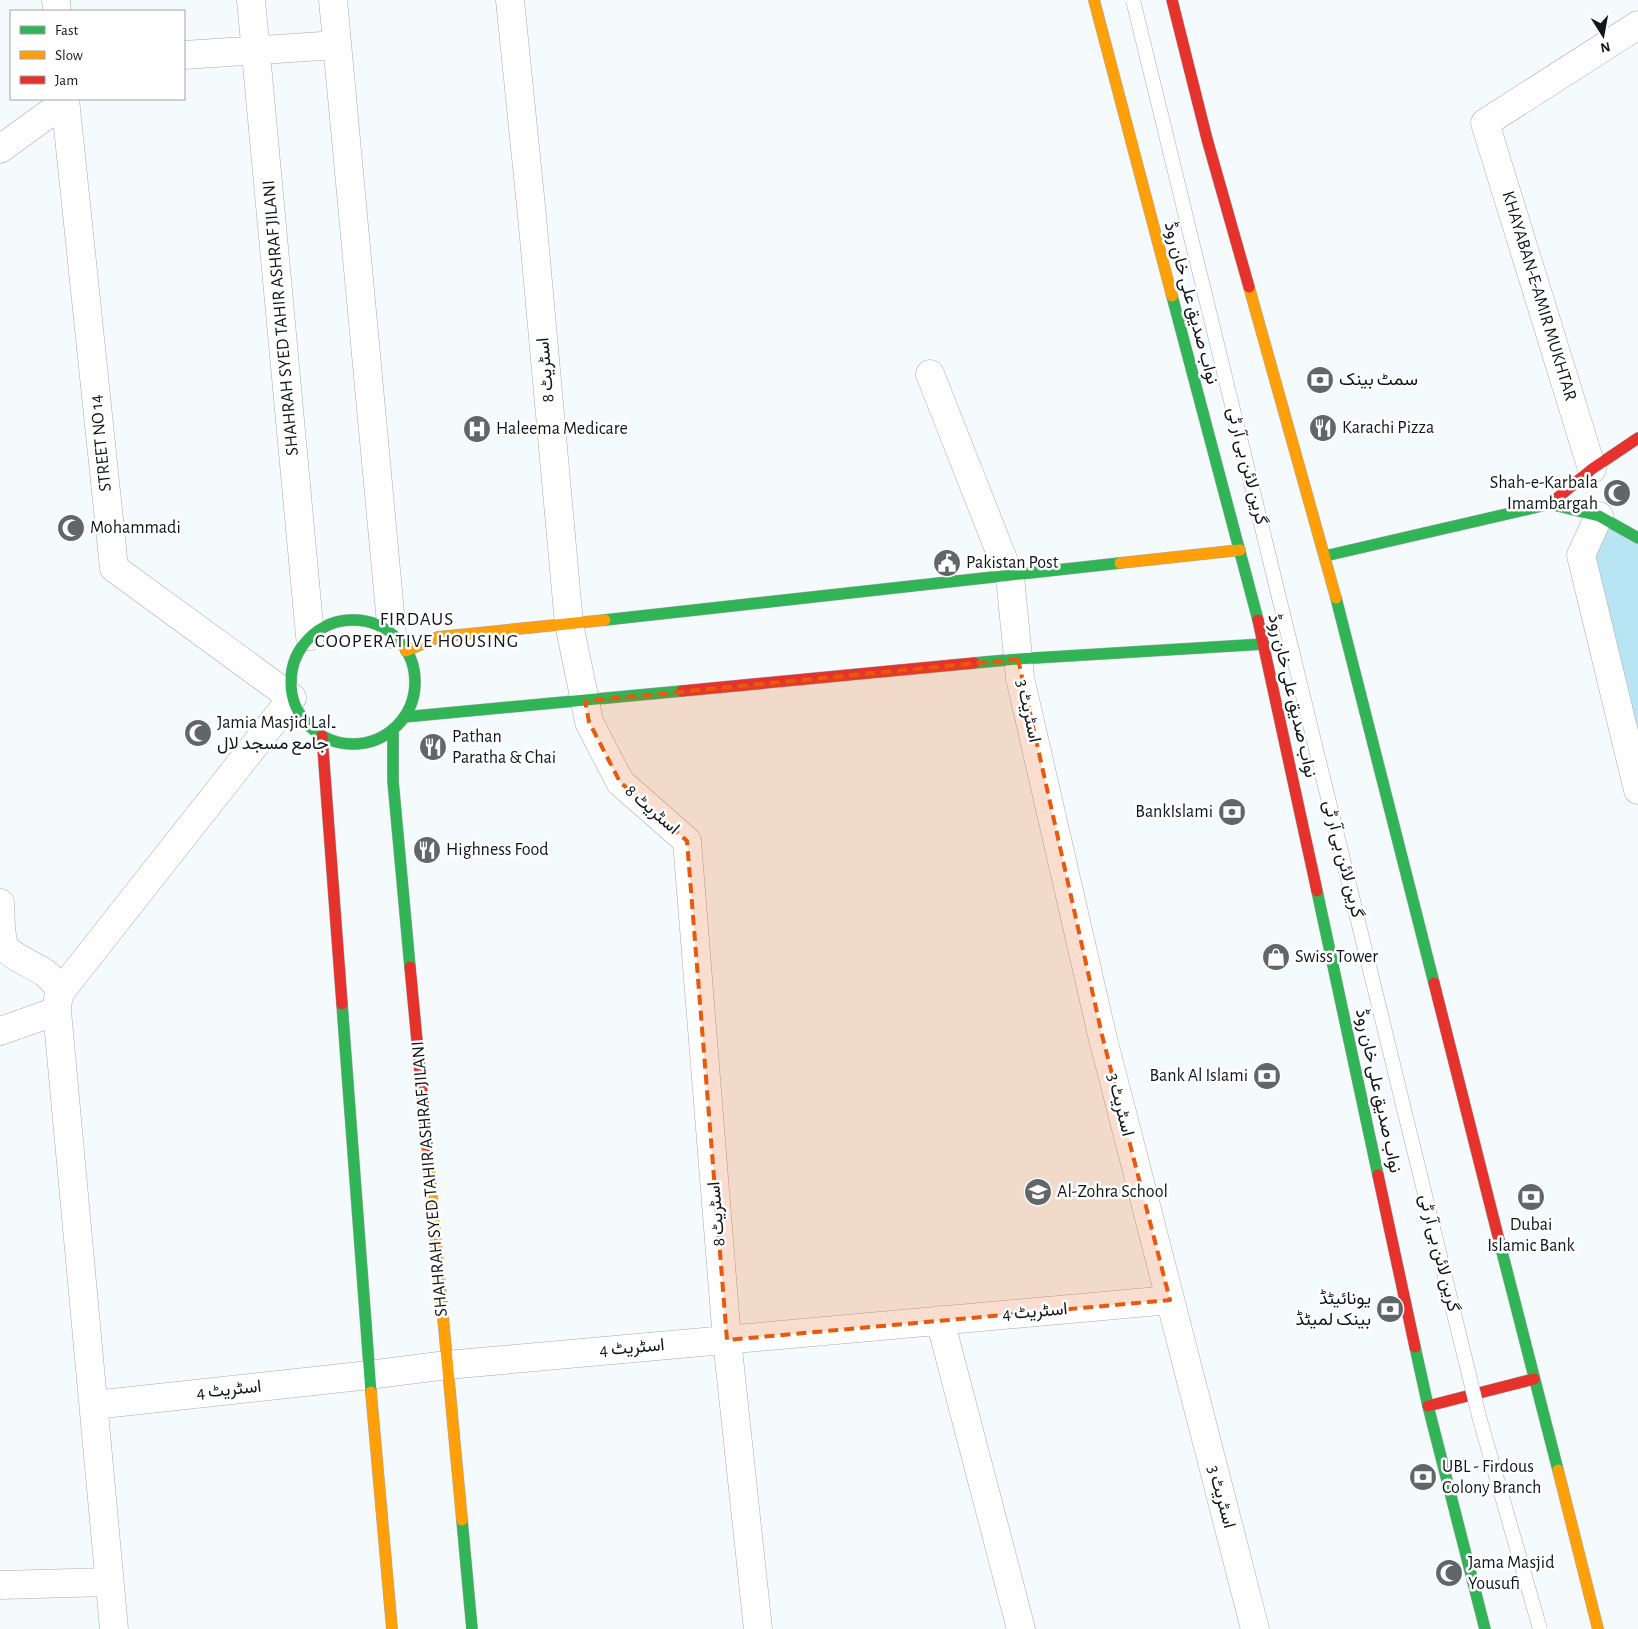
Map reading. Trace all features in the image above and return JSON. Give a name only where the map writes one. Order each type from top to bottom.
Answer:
[{"type":"street","name":"SHAHRAH SYED TAHIR ASHRAF JILANI","points":[[251,0],[310,636]]},
{"type":"street","points":[[333,0],[400,642],[414,676],[413,697],[404,717],[393,729],[375,740],[353,744],[322,736],[305,722],[292,698],[290,677],[296,656],[310,636],[329,624],[352,620],[374,623],[400,642],[1240,550]]},
{"type":"street","name":"اسٹریٹ 8","points":[[510,0],[532,216],[569,624],[589,722],[620,782],[687,841],[727,1340],[758,1629]]},
{"type":"street","name":"نواب صدیق علی خان روڈ","points":[[1094,0],[1129,140],[1264,644],[1428,1406],[1485,1629]]},
{"type":"street","points":[[1172,0],[1207,139],[1325,556],[1598,1629]]},
{"type":"street","name":"KHAYABAN-E-AMIR MUKHTAR","points":[[1592,469],[1485,123],[1638,25]]},
{"type":"street","points":[[185,55],[337,45]]},
{"type":"street","points":[[0,149],[65,100]]},
{"type":"street","name":"STREET NO 14","points":[[65,100],[114,568],[292,698]]},
{"type":"street","name":"اسٹریٹ 3","points":[[930,374],[1010,576],[1020,678],[1102,1035],[1256,1629]]},
{"type":"street","points":[[1550,504],[1592,469],[1638,438]]},
{"type":"street","points":[[1325,556],[1550,504],[1599,516],[1638,538]]},
{"type":"street","points":[[1599,516],[1581,555],[1638,790]]},
{"type":"street","points":[[404,717],[1018,658],[1264,644]]},
{"type":"street","points":[[0,1031],[59,1001],[292,698]]},
{"type":"street","name":"SHAHRAH SYED TAHIR ASHRAF JILANI","points":[[393,729],[394,781],[472,1629]]},
{"type":"street","points":[[322,736],[369,1375],[392,1629]]},
{"type":"street","points":[[0,903],[4,946],[10,954],[32,964],[48,975],[59,1001],[114,1629]]},
{"type":"street","name":"اسٹریٹ 4","points":[[94,1405],[447,1365],[1170,1300]]},
{"type":"street","points":[[940,1320],[1021,1629]]},
{"type":"street","points":[[1428,1406],[1534,1379]]},
{"type":"street","points":[[0,1585],[109,1582]]},
{"type":"lane","name":"گرین لائن بی آر ٹی","points":[[1133,0],[1480,1420],[1540,1629]]},
{"type":"highlighted area","points":[[1018,659],[1102,1035],[1170,1300],[727,1340],[687,841],[620,782],[589,722],[585,701]]},
{"type":"shaded area","points":[[1599,516],[1638,538],[1638,790],[1581,555]]},
{"type":"traffic: fast","points":[[1172,296],[1258,620]]},
{"type":"traffic: fast","points":[[1325,556],[1550,504],[1599,516],[1638,538]]},
{"type":"traffic: fast","points":[[605,620],[1120,563]]},
{"type":"traffic: fast","points":[[1336,598],[1434,983]]},
{"type":"traffic: fast","points":[[353,620],[377,625],[397,638],[410,658],[415,682],[410,706],[397,726],[377,739],[353,744],[329,739],[309,726],[296,706],[291,682],[296,658],[309,638],[329,625],[353,620]]},
{"type":"traffic: fast","points":[[974,663],[1264,644]]},
{"type":"traffic: fast","points":[[404,717],[682,691]]},
{"type":"traffic: fast","points":[[393,729],[393,781],[410,967]]},
{"type":"traffic: fast","points":[[1317,891],[1378,1175]]},
{"type":"traffic: fast","points":[[342,1004],[371,1392]]},
{"type":"traffic: fast","points":[[1501,1248],[1558,1470]]},
{"type":"traffic: fast","points":[[1415,1347],[1428,1406],[1485,1629]]},
{"type":"traffic: fast","points":[[462,1520],[472,1629]]},
{"type":"traffic: slow","points":[[1094,0],[1172,296]]},
{"type":"traffic: slow","points":[[1249,287],[1336,598]]},
{"type":"traffic: slow","points":[[1120,563],[1240,550]]},
{"type":"traffic: slow","points":[[406,651],[438,637],[605,620]]},
{"type":"traffic: slow","points":[[427,1146],[462,1520]]},
{"type":"traffic: slow","points":[[371,1392],[392,1629]]},
{"type":"traffic: slow","points":[[1558,1470],[1598,1629]]},
{"type":"traffic: jam","points":[[1172,0],[1207,139],[1249,287]]},
{"type":"traffic: jam","points":[[1550,504],[1592,469],[1638,438]]},
{"type":"traffic: jam","points":[[1258,620],[1317,891]]},
{"type":"traffic: jam","points":[[682,691],[974,663]]},
{"type":"traffic: jam","points":[[322,736],[342,1004]]},
{"type":"traffic: jam","points":[[410,967],[427,1146]]},
{"type":"traffic: jam","points":[[1434,983],[1501,1248]]},
{"type":"traffic: jam","points":[[1378,1175],[1415,1347]]},
{"type":"traffic: jam","points":[[1428,1406],[1534,1379]]},
{"type":"place","name":"سمٹ بینک","points":[[1320,380]]},
{"type":"place","name":"Karachi Pizza","points":[[1323,428]]},
{"type":"place","name":"Haleema Medicare","points":[[477,429]]},
{"type":"place","name":"Shah-e-Karbala Imambargah","points":[[1617,493]]},
{"type":"place","name":"Mohammadi","points":[[71,528]]},
{"type":"place","name":"Pakistan Post","points":[[947,563]]},
{"type":"place","name":"Jamia Masjid Lal۔ جامع مسجد لال","points":[[198,733]]},
{"type":"place","name":"Pathan Paratha & Chai","points":[[433,747]]},
{"type":"place","name":"BankIslami","points":[[1232,812]]},
{"type":"place","name":"Highness Food","points":[[427,850]]},
{"type":"place","name":"Swiss Tower","points":[[1276,957]]},
{"type":"place","name":"Bank Al Islami","points":[[1267,1076]]},
{"type":"place","name":"Al-Zohra School","points":[[1038,1192]]},
{"type":"place","name":"Dubai Islamic Bank","points":[[1531,1197]]},
{"type":"place","name":"یونائیٹڈ بینک لمیٹڈ","points":[[1390,1309]]},
{"type":"place","name":"UBL - Firdous Colony Branch","points":[[1423,1477]]},
{"type":"place","name":"Jama Masjid Yousufi","points":[[1449,1573]]},
{"type":"district","name":"FIRDAUS COOPERATIVE HOUSING","points":[[417,630]]}]
